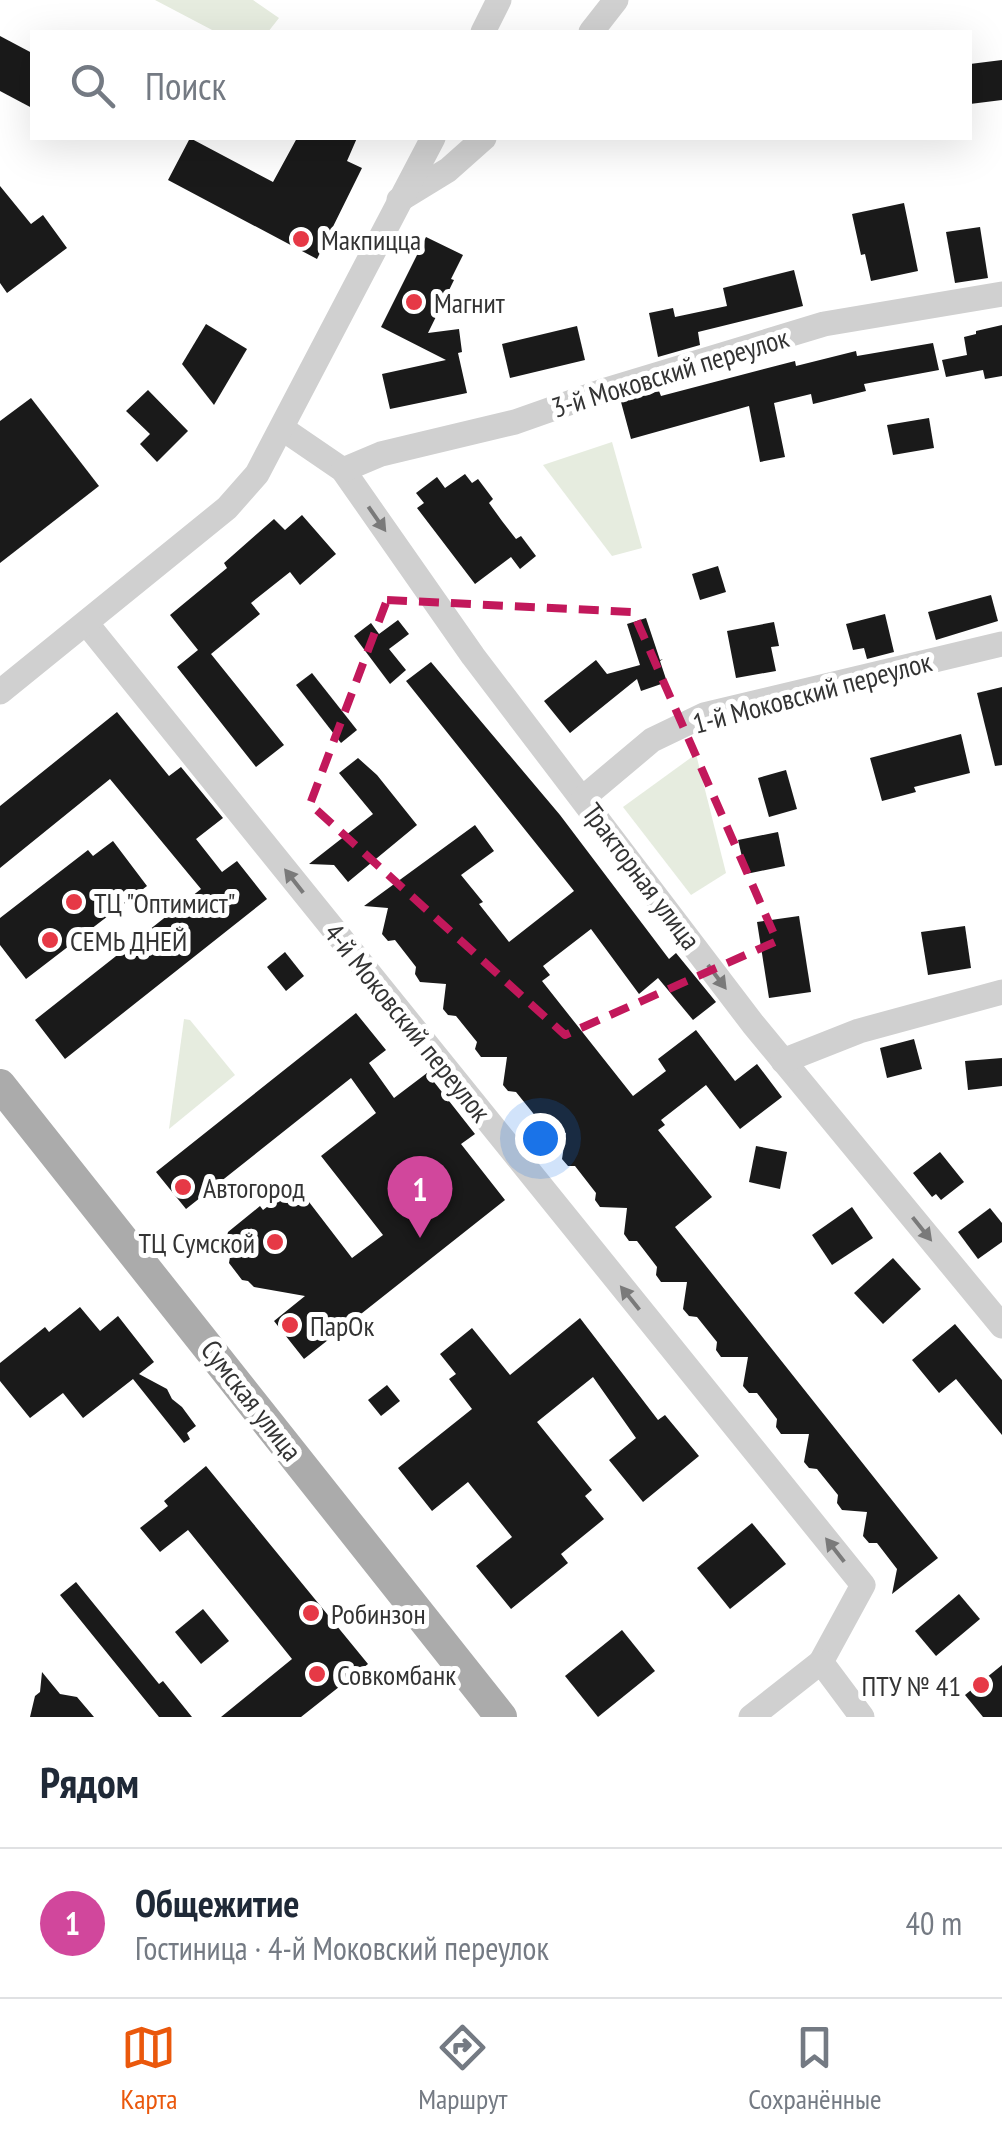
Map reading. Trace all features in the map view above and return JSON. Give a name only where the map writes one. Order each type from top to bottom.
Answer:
[{"type":"main road","name":"Сумская улица","points":[[0,1085],[501,1717]]},
{"type":"street","points":[[484,30],[498,0]]},
{"type":"street","points":[[594,30],[616,0]]},
{"type":"street","points":[[0,692],[227,508],[257,474],[431,140]]},
{"type":"street","points":[[399,200],[448,170],[482,140]]},
{"type":"street","name":"3-й Моковский переулок","points":[[343,470],[381,454],[515,422],[824,324],[1002,294]]},
{"type":"street","name":"Тракторная улица","points":[[283,429],[343,470],[473,656],[783,1060],[1002,1326]]},
{"type":"street","name":"4-й Моковский переулок","points":[[87,624],[863,1585],[821,1662]]},
{"type":"street","name":"1-й Моковский переулок","points":[[583,798],[652,740],[704,715],[1002,644]]},
{"type":"street","points":[[783,1060],[858,1031],[1002,992]]},
{"type":"street","points":[[750,1717],[821,1662],[862,1717]]},
{"type":"highlighted area","points":[[387,600],[633,612],[777,941],[565,1035],[310,804]]},
{"type":"shaded area","points":[[155,0],[253,0],[279,18],[270,30],[212,30]]},
{"type":"shaded area","points":[[612,442],[642,548],[612,556],[543,465]]},
{"type":"shaded area","points":[[696,754],[726,873],[691,895],[623,807]]},
{"type":"shaded area","points":[[184,1019],[190,1020],[235,1075],[169,1129]]},
{"type":"building","points":[[0,36],[30,52],[30,107],[0,91]]},
{"type":"building","points":[[1002,60],[1002,100],[972,104],[972,64]]},
{"type":"building","points":[[189,140],[273,182],[296,140],[356,140],[347,161],[362,168],[317,259],[168,180]]},
{"type":"building","points":[[0,186],[31,224],[43,215],[67,248],[7,293],[0,283]]},
{"type":"building","points":[[904,203],[918,271],[871,281],[852,214]]},
{"type":"building","points":[[980,227],[988,278],[955,283],[946,232]]},
{"type":"building","points":[[426,237],[463,255],[428,333],[459,329],[462,352],[458,353],[467,393],[390,409],[382,374],[446,360],[381,327]]},
{"type":"building","points":[[794,270],[803,306],[698,332],[700,345],[658,357],[649,313],[673,308],[675,317],[727,306],[723,288]]},
{"type":"building","points":[[206,324],[247,349],[214,405],[182,364]]},
{"type":"building","points":[[1002,325],[1002,376],[985,379],[983,370],[946,377],[942,360],[967,355],[964,337]]},
{"type":"building","points":[[577,326],[585,360],[510,378],[502,344]]},
{"type":"building","points":[[933,343],[939,370],[864,384],[866,391],[813,404],[811,394],[774,403],[785,457],[760,462],[749,406],[631,439],[621,402],[659,391],[661,396],[795,361],[796,366],[856,351],[857,356]]},
{"type":"building","points":[[148,390],[188,431],[157,462],[140,444],[150,434],[126,411]]},
{"type":"building","points":[[31,398],[99,486],[0,563],[0,421]]},
{"type":"building","points":[[929,418],[934,448],[893,455],[887,425]]},
{"type":"building","points":[[465,474],[472,483],[478,479],[493,499],[489,503],[502,521],[516,539],[521,536],[536,556],[520,569],[511,557],[475,584],[417,508],[424,503],[416,493],[437,477],[445,488]]},
{"type":"building","points":[[302,515],[336,554],[300,585],[290,572],[251,603],[260,614],[211,654],[284,745],[256,767],[177,667],[198,650],[170,615],[227,568],[224,563],[274,519],[285,530]]},
{"type":"building","points":[[718,566],[726,592],[700,600],[692,574]]},
{"type":"building","points":[[991,595],[998,621],[936,640],[928,612]]},
{"type":"building","points":[[885,614],[894,652],[867,659],[864,648],[853,650],[846,624]]},
{"type":"building","points":[[646,618],[660,660],[663,659],[660,661],[667,682],[641,691],[637,679],[570,733],[544,701],[596,660],[607,674],[640,665],[627,624]]},
{"type":"building","points":[[398,620],[409,634],[389,649],[406,670],[390,684],[354,636],[371,623],[379,634]]},
{"type":"building","points":[[774,622],[779,646],[771,647],[776,671],[736,678],[727,631]]},
{"type":"building","points":[[431,662],[560,815],[669,959],[676,953],[716,1002],[693,1020],[658,978],[639,994],[591,929],[543,966],[550,975],[542,981],[633,1096],[666,1071],[658,1059],[696,1030],[735,1081],[757,1064],[782,1097],[740,1129],[706,1085],[661,1120],[665,1125],[658,1130],[712,1197],[675,1227],[938,1558],[892,1594],[897,1569],[877,1543],[869,1543],[863,1536],[867,1512],[842,1510],[837,1503],[838,1495],[817,1469],[804,1462],[809,1434],[781,1434],[776,1427],[777,1419],[757,1393],[749,1393],[743,1386],[748,1357],[721,1357],[716,1350],[717,1342],[697,1317],[689,1316],[683,1309],[687,1282],[661,1282],[656,1275],[657,1267],[637,1241],[629,1241],[624,1234],[627,1208],[600,1207],[596,1193],[575,1166],[568,1166],[562,1159],[566,1133],[540,1132],[535,1125],[537,1118],[516,1092],[503,1085],[507,1057],[481,1057],[475,1049],[477,1042],[456,1016],[443,1009],[446,984],[420,982],[416,967],[395,940],[388,941],[382,934],[388,908],[364,906],[475,825],[494,851],[461,875],[509,942],[574,891],[406,681]]},
{"type":"building","points":[[312,673],[357,730],[341,743],[296,685]]},
{"type":"building","points":[[1002,687],[1002,765],[995,766],[977,693]]},
{"type":"building","points":[[117,712],[169,776],[181,767],[223,818],[196,839],[222,872],[237,861],[267,899],[65,1059],[35,1020],[201,889],[110,779],[0,868],[0,806]]},
{"type":"building","points":[[961,734],[970,773],[914,787],[916,792],[882,801],[870,758]]},
{"type":"building","points":[[358,758],[377,775],[417,825],[348,882],[334,865],[309,864],[373,814],[339,773]]},
{"type":"building","points":[[786,770],[797,809],[769,817],[758,778]]},
{"type":"building","points":[[778,832],[785,866],[746,874],[738,840]]},
{"type":"building","name":"ТЦ \"Оптимист\"","points":[[113,841],[147,886],[26,979],[0,945],[0,918],[88,850],[93,856]]},
{"type":"building","points":[[799,916],[811,992],[769,998],[757,922]]},
{"type":"building","points":[[965,926],[971,968],[928,975],[921,932]]},
{"type":"building","points":[[285,952],[304,976],[286,991],[267,967]]},
{"type":"building","points":[[356,1013],[386,1050],[369,1063],[394,1098],[427,1073],[475,1134],[461,1144],[505,1200],[304,1359],[274,1321],[305,1296],[254,1287],[242,1280],[224,1249],[228,1232],[260,1206],[263,1210],[296,1185],[352,1258],[383,1235],[321,1156],[376,1113],[351,1078],[186,1209],[156,1172]]},
{"type":"building","points":[[914,1039],[922,1069],[887,1078],[880,1048]]},
{"type":"building","points":[[1002,1058],[1002,1086],[968,1090],[965,1061]]},
{"type":"building","points":[[756,1146],[787,1152],[780,1189],[749,1182]]},
{"type":"building","points":[[940,1152],[964,1182],[941,1200],[936,1194],[932,1197],[913,1173]]},
{"type":"building","points":[[852,1207],[873,1238],[832,1265],[812,1235]]},
{"type":"building","points":[[990,1208],[1002,1223],[1002,1242],[978,1259],[958,1232]]},
{"type":"building","points":[[893,1258],[921,1289],[883,1324],[854,1293]]},
{"type":"building","points":[[80,1307],[100,1331],[118,1316],[154,1362],[139,1374],[167,1389],[196,1426],[187,1433],[190,1439],[184,1443],[133,1379],[83,1418],[63,1393],[30,1418],[0,1381],[0,1363],[45,1327],[49,1332]]},
{"type":"building","points":[[580,1318],[658,1420],[665,1415],[699,1456],[643,1502],[609,1460],[636,1438],[593,1377],[537,1422],[592,1490],[585,1496],[604,1519],[561,1554],[568,1563],[511,1609],[476,1566],[512,1537],[468,1482],[432,1511],[398,1468],[472,1409],[449,1379],[456,1374],[440,1354],[472,1328],[510,1375]]},
{"type":"building","points":[[955,1324],[1002,1380],[1002,1435],[956,1379],[939,1393],[912,1360]]},
{"type":"building","points":[[387,1385],[400,1401],[381,1416],[368,1400]]},
{"type":"building","points":[[206,1466],[368,1664],[301,1717],[221,1717],[292,1659],[188,1530],[160,1552],[140,1528],[168,1506],[164,1501]]},
{"type":"building","points":[[752,1523],[786,1564],[730,1609],[697,1568]]},
{"type":"building","points":[[76,1582],[159,1684],[163,1681],[192,1717],[159,1717],[60,1595]]},
{"type":"building","points":[[959,1594],[980,1619],[936,1656],[915,1631]]},
{"type":"building","points":[[203,1609],[229,1641],[201,1664],[175,1632]]},
{"type":"building","points":[[622,1630],[655,1671],[598,1717],[565,1676]]},
{"type":"building","points":[[1002,1665],[1002,1717],[983,1717],[965,1695]]},
{"type":"building","points":[[42,1672],[60,1694],[77,1697],[94,1717],[30,1717],[35,1696],[40,1692]]},
{"type":"place","name":"Макпицца","points":[[301,239]]},
{"type":"place","name":"Магнит","points":[[414,302]]},
{"type":"place","name":"ТЦ \"Оптимист\"","points":[[74,902]]},
{"type":"place","name":"СЕМЬ ДНЕЙ","points":[[50,940]]},
{"type":"place","name":"Автогород","points":[[183,1187]]},
{"type":"place","name":"Общежитие","points":[[420,1238]]},
{"type":"place","name":"ТЦ Сумской","points":[[275,1242]]},
{"type":"place","name":"ПарОк","points":[[290,1325]]},
{"type":"place","name":"Робинзон","points":[[311,1613]]},
{"type":"place","name":"Совкомбанк","points":[[317,1674]]},
{"type":"place","name":"ПТУ № 41","points":[[981,1685]]}]
